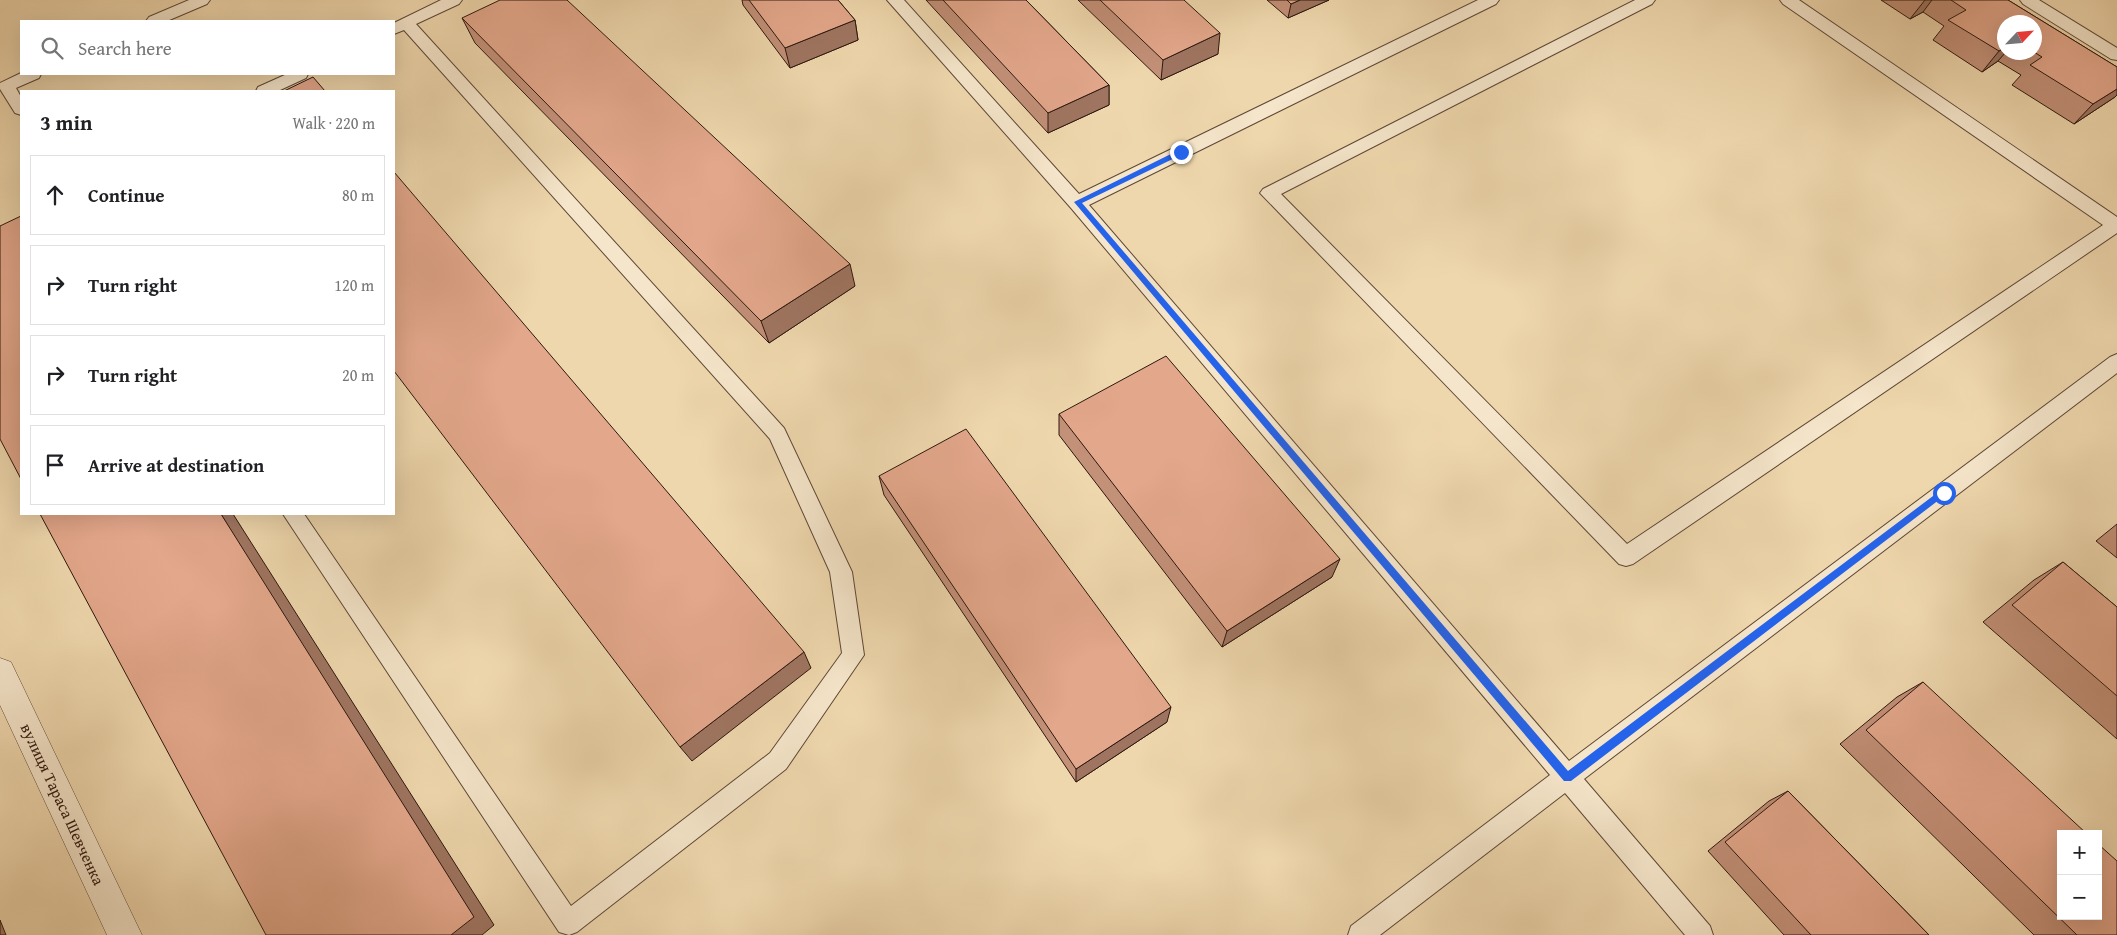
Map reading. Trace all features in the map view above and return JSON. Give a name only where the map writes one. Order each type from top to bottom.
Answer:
[{"type":"street","name":"вулиця Тараса Шевченка","points":[[0,672],[125,935]]},
{"type":"lane","points":[[156,20],[202,0]]},
{"type":"lane","points":[[294,515],[568,923],[778,761],[853,655],[841,572],[777,434],[400,26],[454,0]]},
{"type":"lane","points":[[896,0],[1077,202],[1701,935]]},
{"type":"lane","points":[[1077,202],[1491,0]]},
{"type":"lane","points":[[1647,0],[1269,192],[1626,557],[2116,225],[1788,0]]},
{"type":"lane","points":[[2028,0],[2117,55]]},
{"type":"lane","points":[[20,107],[6,86],[31,75]]},
{"type":"lane","points":[[266,90],[298,75]]},
{"type":"lane","points":[[1360,935],[2117,362]]},
{"type":"building","points":[[500,0],[567,0],[850,264],[761,321],[462,18]]},
{"type":"building","points":[[749,0],[838,0],[855,20],[785,48]]},
{"type":"building","points":[[943,0],[1026,0],[1109,85],[1048,113]]},
{"type":"building","points":[[1100,0],[1184,0],[1220,33],[1163,60]]},
{"type":"building","points":[[1287,0],[1300,0],[1291,4]]},
{"type":"building","points":[[1951,0],[2008,0],[2032,15],[1997,15],[1997,50],[1948,20],[1966,10]]},
{"type":"building","points":[[2042,21],[2117,67],[2117,89],[2093,104],[2030,65],[2038,60],[2042,60]]},
{"type":"building","points":[[313,77],[324,90],[286,90]]},
{"type":"building","points":[[395,173],[804,652],[680,747],[395,372]]},
{"type":"building","points":[[20,216],[20,477],[0,439],[0,226]]},
{"type":"building","points":[[1166,356],[1340,559],[1227,631],[1059,414]]},
{"type":"building","points":[[966,429],[1171,707],[1076,769],[879,476]]},
{"type":"building","points":[[41,515],[222,515],[474,917],[451,935],[266,935]]},
{"type":"building","points":[[2063,562],[2117,607],[2117,696],[2012,605]]},
{"type":"building","points":[[1923,682],[2083,830],[2057,830],[2057,916],[1866,730]]},
{"type":"building","points":[[1788,791],[1929,935],[1811,935],[1725,842]]},
{"type":"building","points":[[2102,848],[2117,861],[2117,935],[2077,935],[2062,920],[2102,920]]},
{"type":"route","points":[[1181,152],[1077,202],[1567,777],[1944,493]]}]
